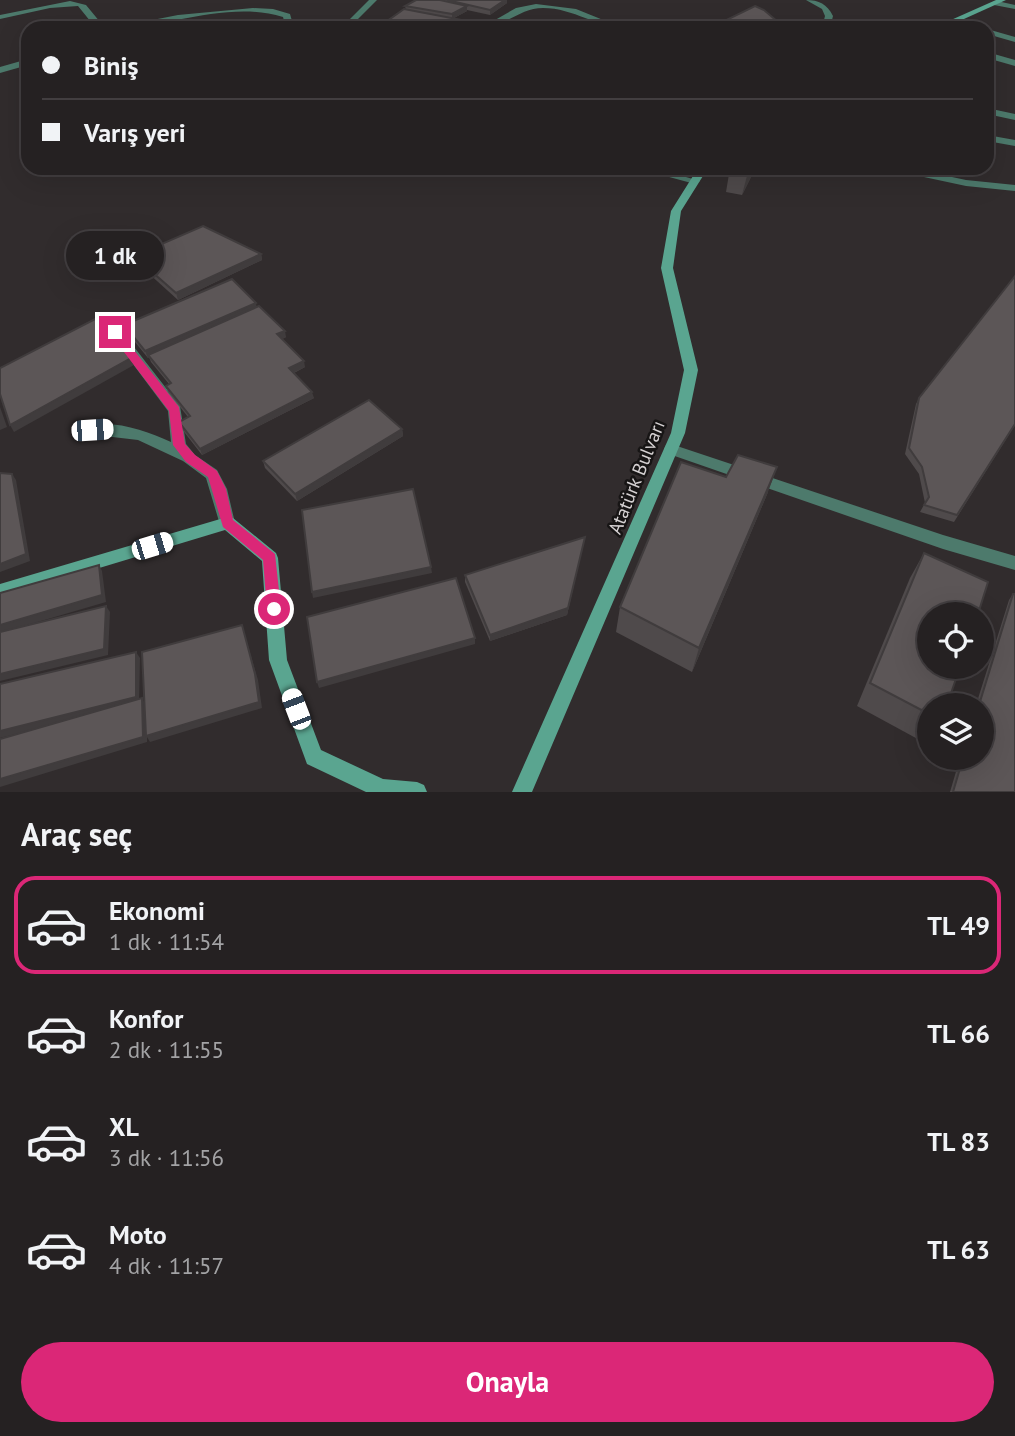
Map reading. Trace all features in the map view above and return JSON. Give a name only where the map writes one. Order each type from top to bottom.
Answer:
[{"type":"street","points":[[266,0],[290,21]]},
{"type":"street","points":[[352,21],[373,0]]},
{"type":"street","points":[[810,0],[825,8],[829,16],[828,21]]},
{"type":"street","points":[[0,17],[16,15],[40,4],[56,1],[82,3],[93,21]]},
{"type":"street","points":[[954,21],[1000,1],[1015,7]]},
{"type":"street","points":[[499,21],[522,9],[542,5],[573,10],[601,21]]},
{"type":"street","points":[[163,21],[267,9],[280,12]]},
{"type":"street","points":[[994,33],[1015,40]]},
{"type":"street","points":[[994,57],[1015,63]]},
{"type":"street","points":[[0,70],[21,64]]},
{"type":"street","points":[[994,112],[1015,117]]},
{"type":"street","points":[[994,139],[1015,143]]},
{"type":"street","name":"Atatürk Bulvarı","points":[[522,792],[678,433],[691,370],[667,268],[676,211],[698,175]]},
{"type":"street","points":[[929,175],[966,183],[1015,188]]},
{"type":"street","points":[[115,332],[175,410],[179,445],[190,459]]},
{"type":"street","points":[[92,430],[114,429],[159,441],[212,474],[228,523],[270,558],[278,660],[314,757],[382,789],[417,792]]},
{"type":"street","points":[[671,449],[1015,563]]},
{"type":"street","points":[[0,591],[228,523]]},
{"type":"building","points":[[416,0],[440,0],[467,6],[452,14],[405,6]]},
{"type":"building","points":[[447,0],[505,0],[490,10]]},
{"type":"building","points":[[755,6],[777,21],[724,21]]},
{"type":"building","points":[[404,9],[462,20],[461,21],[387,21]]},
{"type":"building","points":[[203,226],[261,254],[176,293],[134,256]]},
{"type":"building","points":[[1015,276],[1015,424],[957,515],[924,505],[929,497],[922,467],[909,448],[919,398]]},
{"type":"building","points":[[232,279],[256,303],[145,351],[124,325]]},
{"type":"building","points":[[259,306],[285,331],[277,334],[304,361],[289,368],[312,392],[200,449],[179,422],[190,416],[166,386],[171,383],[148,355]]},
{"type":"building","points":[[99,317],[131,358],[10,425],[0,394],[0,368]]},
{"type":"building","points":[[369,400],[402,429],[295,494],[263,461]]},
{"type":"building","points":[[738,455],[777,467],[699,648],[620,607],[681,462],[726,477]]},
{"type":"building","points":[[0,473],[12,474],[26,554],[0,564]]},
{"type":"building","points":[[413,489],[431,567],[312,592],[302,510]]},
{"type":"building","points":[[585,537],[568,608],[490,635],[465,575]]},
{"type":"building","points":[[924,553],[988,582],[982,602],[917,602],[917,679],[956,679],[951,693],[917,693],[917,708],[870,683]]},
{"type":"building","points":[[99,565],[102,595],[0,625],[0,593]]},
{"type":"building","points":[[456,578],[475,638],[317,682],[307,617]]},
{"type":"building","points":[[1015,594],[1015,792],[953,792],[959,770],[994,770],[994,693],[983,693],[987,679],[994,679],[994,656]]},
{"type":"building","points":[[106,606],[104,649],[0,674],[0,632]]},
{"type":"building","points":[[242,625],[255,674],[259,702],[146,736],[142,652]]},
{"type":"building","points":[[136,652],[136,697],[0,731],[0,684]]},
{"type":"building","points":[[142,698],[143,737],[0,779],[0,739]]},
{"type":"route","points":[[115,332],[175,410],[179,445],[190,459],[212,474],[228,523],[270,558],[274,609]]}]
